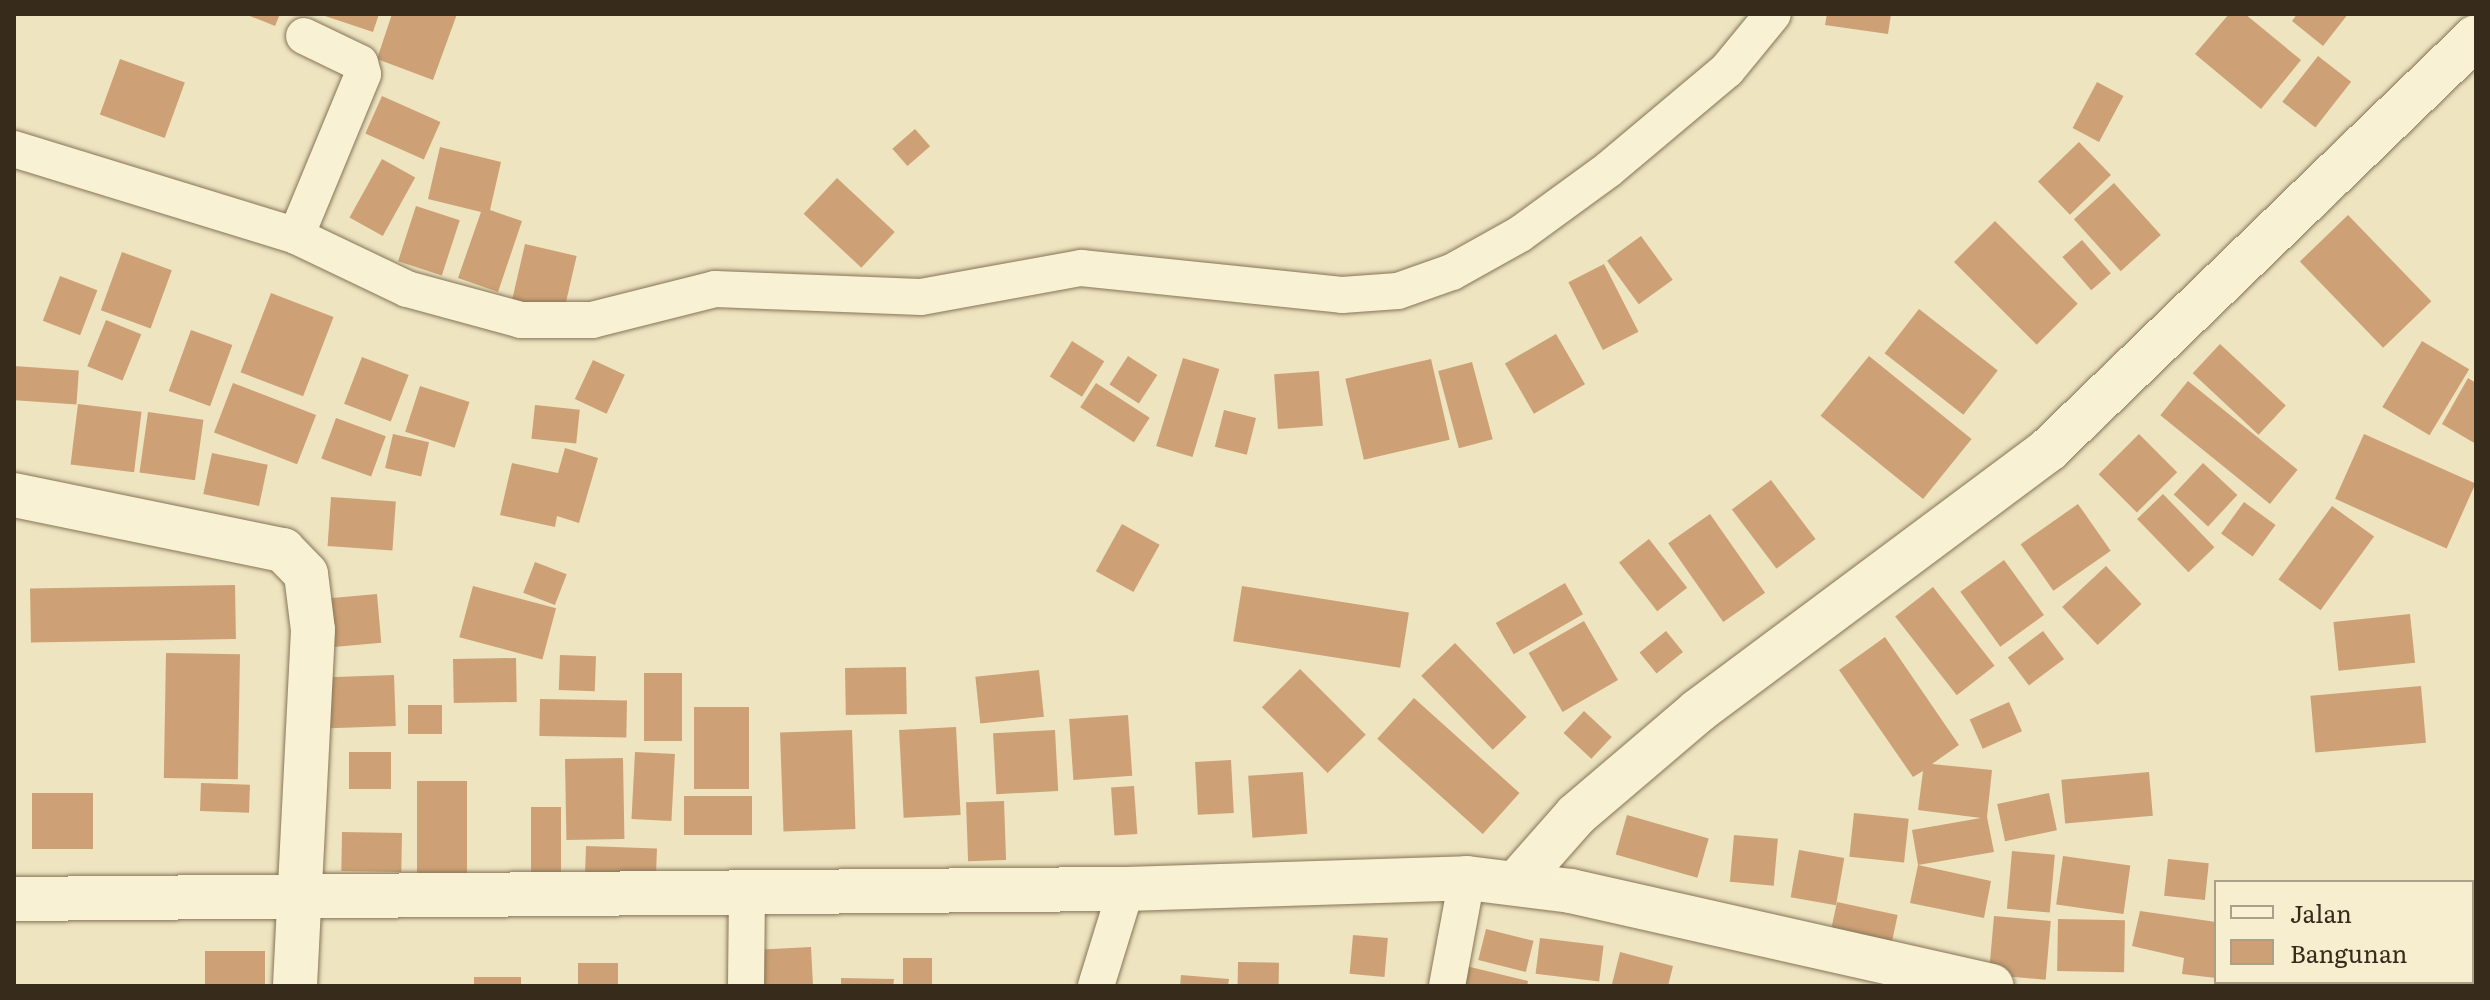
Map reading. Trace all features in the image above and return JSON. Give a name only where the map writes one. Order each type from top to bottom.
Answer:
[{"type":"street","points":[[14,149],[296,236],[407,289],[521,320],[556,322],[715,289],[921,297],[1081,268],[1328,294],[1398,291],[1452,272],[1520,234],[1609,169],[1727,70],[1773,14]]},
{"type":"street","points":[[296,236],[363,74],[360,63],[304,36]]},
{"type":"street","points":[[1517,882],[1576,815],[1698,711],[2048,450],[2476,37]]},
{"type":"street","points":[[14,495],[233,538],[297,560],[313,601],[313,630],[295,986]]},
{"type":"street","points":[[1447,986],[1467,878]]},
{"type":"street","points":[[14,899],[1126,889],[1467,878],[1517,882],[1991,986]]},
{"type":"street","points":[[1096,986],[1126,889]]},
{"type":"street","points":[[746,986],[747,891]]},
{"type":"building","points":[[245,14],[280,14],[275,26]]},
{"type":"building","points":[[319,14],[379,14],[373,32]]},
{"type":"building","points":[[392,14],[457,14],[433,80],[377,59]]},
{"type":"building","points":[[1827,14],[1891,14],[1888,34],[1825,25]]},
{"type":"building","points":[[2229,14],[2245,14],[2301,60],[2261,109],[2195,54]]},
{"type":"building","points":[[2297,14],[2348,14],[2323,46],[2292,21]]},
{"type":"building","points":[[2318,56],[2351,82],[2315,128],[2282,102]]},
{"type":"building","points":[[120,59],[185,83],[165,138],[100,114]]},
{"type":"building","points":[[2097,82],[2123,96],[2099,142],[2073,128]]},
{"type":"building","points":[[382,96],[440,122],[424,159],[365,133]]},
{"type":"building","points":[[915,129],[930,146],[907,166],[892,149]]},
{"type":"building","points":[[2079,142],[2111,175],[2070,215],[2038,182]]},
{"type":"building","points":[[440,147],[501,162],[490,210],[522,221],[498,292],[458,278],[481,212],[428,199]]},
{"type":"building","points":[[382,159],[415,177],[383,236],[350,218]]},
{"type":"building","points":[[837,178],[895,232],[861,268],[804,214]]},
{"type":"building","points":[[2114,183],[2161,235],[2121,271],[2074,219]]},
{"type":"building","points":[[416,206],[460,220],[442,275],[398,261]]},
{"type":"building","points":[[2348,215],[2431,301],[2383,348],[2300,262]]},
{"type":"building","points":[[1995,221],[2078,304],[2037,345],[1954,262]]},
{"type":"building","points":[[1641,236],[1673,280],[1639,304],[1607,261]]},
{"type":"building","points":[[2082,240],[2111,273],[2091,290],[2062,257]]},
{"type":"building","points":[[525,244],[577,256],[564,312],[512,301]]},
{"type":"building","points":[[122,252],[172,270],[151,328],[101,310]]},
{"type":"building","points":[[1604,264],[1639,332],[1603,350],[1568,282]]},
{"type":"building","points":[[60,276],[97,290],[80,335],[43,321]]},
{"type":"building","points":[[271,293],[334,317],[303,396],[241,372]]},
{"type":"building","points":[[1919,309],[1998,371],[1963,415],[1885,353]]},
{"type":"building","points":[[106,320],[141,334],[123,381],[87,366]]},
{"type":"building","points":[[191,330],[232,345],[210,406],[169,391]]},
{"type":"building","points":[[1556,334],[1585,384],[1534,414],[1505,364]]},
{"type":"building","points":[[1072,341],[1104,361],[1082,397],[1050,377]]},
{"type":"building","points":[[2422,341],[2469,369],[2429,435],[2382,407]]},
{"type":"building","points":[[2220,344],[2286,405],[2259,435],[2193,373]]},
{"type":"building","points":[[1128,356],[1157,375],[1139,404],[1109,385]]},
{"type":"building","points":[[1869,356],[1972,439],[1923,499],[1821,416]]},
{"type":"building","points":[[362,357],[409,375],[391,422],[344,404]]},
{"type":"building","points":[[1183,358],[1219,369],[1192,457],[1156,446]]},
{"type":"building","points":[[1431,359],[1450,440],[1364,460],[1345,379]]},
{"type":"building","points":[[593,360],[625,375],[607,414],[575,399]]},
{"type":"building","points":[[1472,362],[1493,439],[1459,448],[1438,371]]},
{"type":"building","points":[[14,366],[79,371],[76,404],[14,400]]},
{"type":"building","points":[[1319,371],[1323,426],[1278,429],[1274,374]]},
{"type":"building","points":[[2468,378],[2476,383],[2476,444],[2442,424]]},
{"type":"building","points":[[2188,381],[2298,470],[2270,504],[2160,415]]},
{"type":"building","points":[[233,383],[316,415],[297,464],[214,432]]},
{"type":"building","points":[[1096,383],[1150,418],[1134,442],[1080,407]]},
{"type":"building","points":[[420,386],[469,402],[455,448],[405,432]]},
{"type":"building","points":[[78,404],[142,412],[134,472],[71,465]]},
{"type":"building","points":[[535,405],[580,410],[576,444],[531,439]]},
{"type":"building","points":[[1224,410],[1256,418],[1247,455],[1215,447]]},
{"type":"building","points":[[148,412],[203,420],[195,480],[140,472]]},
{"type":"building","points":[[336,418],[386,436],[371,477],[321,458]]},
{"type":"building","points":[[393,434],[429,442],[421,476],[385,468]]},
{"type":"building","points":[[2139,434],[2177,472],[2137,512],[2099,474]]},
{"type":"building","points":[[2364,434],[2475,484],[2447,548],[2335,499]]},
{"type":"building","points":[[565,448],[598,458],[579,523],[557,516],[555,527],[500,515],[512,463],[558,473]]},
{"type":"building","points":[[212,453],[268,465],[259,506],[203,494]]},
{"type":"building","points":[[2203,463],[2237,495],[2208,527],[2174,494]]},
{"type":"building","points":[[1771,480],[1816,539],[1776,569],[1732,509]]},
{"type":"building","points":[[2163,494],[2214,547],[2189,572],[2137,519]]},
{"type":"building","points":[[331,497],[396,502],[392,550],[328,546]]},
{"type":"building","points":[[2244,502],[2276,525],[2253,556],[2221,534]]},
{"type":"building","points":[[2078,504],[2111,551],[2053,591],[2021,544]]},
{"type":"building","points":[[2332,506],[2374,537],[2321,610],[2279,580]]},
{"type":"building","points":[[1710,514],[1765,593],[1723,622],[1668,543]]},
{"type":"building","points":[[1122,524],[1160,545],[1133,592],[1096,571]]},
{"type":"building","points":[[1649,539],[1687,588],[1657,611],[1619,562]]},
{"type":"building","points":[[2004,560],[2044,615],[2000,647],[1960,592]]},
{"type":"building","points":[[535,562],[567,574],[555,605],[523,593]]},
{"type":"building","points":[[2106,566],[2141,604],[2098,645],[2062,607]]},
{"type":"building","points":[[1565,583],[1583,614],[1514,654],[1496,623]]},
{"type":"building","points":[[235,585],[236,639],[31,643],[30,589]]},
{"type":"building","points":[[473,586],[556,608],[542,659],[459,637]]},
{"type":"building","points":[[1242,586],[1409,612],[1400,668],[1233,641]]},
{"type":"building","points":[[1933,587],[1995,666],[1957,695],[1895,617]]},
{"type":"building","points":[[377,594],[381,643],[325,648],[321,599]]},
{"type":"building","points":[[2410,614],[2415,663],[2339,671],[2333,622]]},
{"type":"building","points":[[1584,621],[1618,680],[1563,712],[1529,653]]},
{"type":"building","points":[[1666,631],[1683,652],[1657,673],[1640,652]]},
{"type":"building","points":[[2043,631],[2064,659],[2029,685],[2008,657]]},
{"type":"building","points":[[1885,637],[1959,745],[1932,764],[1992,770],[1987,817],[1994,852],[1918,865],[1912,830],[1981,818],[1918,810],[1923,771],[1913,777],[1839,670]]},
{"type":"building","points":[[1455,643],[1527,717],[1493,750],[1421,676]]},
{"type":"building","points":[[166,653],[240,654],[238,779],[164,778]]},
{"type":"building","points":[[560,655],[596,656],[595,691],[559,690]]},
{"type":"building","points":[[516,658],[517,702],[454,703],[453,659]]},
{"type":"building","points":[[906,667],[907,714],[846,715],[845,668]]},
{"type":"building","points":[[1300,669],[1366,735],[1328,773],[1262,707]]},
{"type":"building","points":[[1039,670],[1044,717],[980,723],[975,677]]},
{"type":"building","points":[[644,673],[682,673],[682,741],[644,741]]},
{"type":"building","points":[[394,675],[396,726],[322,729],[320,678]]},
{"type":"building","points":[[2421,686],[2426,743],[2315,752],[2310,696]]},
{"type":"building","points":[[1414,698],[1520,793],[1483,834],[1377,739]]},
{"type":"building","points":[[540,699],[627,701],[626,738],[539,736]]},
{"type":"building","points":[[2009,702],[2022,731],[1983,749],[1970,719]]},
{"type":"building","points":[[408,705],[442,705],[442,734],[408,734]]},
{"type":"building","points":[[694,707],[749,707],[749,789],[694,789]]},
{"type":"building","points":[[1584,711],[1612,737],[1591,759],[1564,733]]},
{"type":"building","points":[[1128,715],[1132,776],[1073,780],[1069,719]]},
{"type":"building","points":[[956,727],[961,815],[904,818],[899,730]]},
{"type":"building","points":[[852,730],[855,829],[783,831],[780,733]]},
{"type":"building","points":[[1055,730],[1058,791],[996,794],[993,733]]},
{"type":"building","points":[[349,752],[391,752],[391,789],[349,789]]},
{"type":"building","points":[[635,752],[675,754],[671,821],[631,819]]},
{"type":"building","points":[[623,758],[624,839],[566,840],[565,759]]},
{"type":"building","points":[[1231,760],[1234,813],[1198,815],[1195,762]]},
{"type":"building","points":[[1303,772],[1307,834],[1252,838],[1248,776]]},
{"type":"building","points":[[2149,772],[2153,816],[2065,824],[2061,780]]},
{"type":"building","points":[[417,781],[467,781],[467,874],[417,874]]},
{"type":"building","points":[[201,783],[250,785],[249,813],[200,811]]},
{"type":"building","points":[[1134,786],[1137,834],[1114,835],[1111,788]]},
{"type":"building","points":[[32,793],[93,793],[93,849],[32,849]]},
{"type":"building","points":[[2049,793],[2057,830],[2005,841],[1997,804]]},
{"type":"building","points":[[684,796],[752,796],[752,835],[684,835]]},
{"type":"building","points":[[1004,801],[1006,860],[968,861],[966,802]]},
{"type":"building","points":[[531,807],[561,807],[561,889],[531,889]]},
{"type":"building","points":[[1854,813],[1909,819],[1904,863],[1849,857]]},
{"type":"building","points":[[1627,815],[1709,838],[1697,878],[1616,854]]},
{"type":"building","points":[[342,832],[402,833],[401,872],[341,871]]},
{"type":"building","points":[[1734,835],[1778,839],[1774,886],[1730,882]]},
{"type":"building","points":[[586,846],[657,848],[656,889],[585,887]]},
{"type":"building","points":[[1799,850],[1844,858],[1836,905],[1791,897]]},
{"type":"building","points":[[2012,851],[2055,855],[2050,913],[2007,909]]},
{"type":"building","points":[[2063,856],[2130,865],[2124,914],[2056,905]]},
{"type":"building","points":[[2168,859],[2209,863],[2205,900],[2164,896]]},
{"type":"building","points":[[1918,865],[1991,881],[1984,918],[1910,903]]},
{"type":"building","points":[[1837,902],[1898,915],[1889,957],[1828,944]]},
{"type":"building","points":[[2140,911],[2214,922],[2214,978],[2182,974],[2184,958],[2132,946]]},
{"type":"building","points":[[1994,916],[2051,921],[2046,980],[1989,975]]},
{"type":"building","points":[[2058,919],[2125,920],[2124,972],[2057,971]]},
{"type":"building","points":[[1486,929],[1534,941],[1526,972],[1478,960]]},
{"type":"building","points":[[1353,935],[1388,938],[1384,977],[1350,974]]},
{"type":"building","points":[[1540,938],[1604,946],[1599,982],[1536,974]]},
{"type":"building","points":[[811,947],[813,986],[763,986],[761,950]]},
{"type":"building","points":[[205,951],[265,951],[265,986],[205,986]]},
{"type":"building","points":[[1620,952],[1673,966],[1668,986],[1612,984]]},
{"type":"building","points":[[903,958],[932,958],[932,986],[903,986]]},
{"type":"building","points":[[1238,962],[1279,963],[1279,986],[1238,986]]},
{"type":"building","points":[[578,963],[618,963],[618,986],[578,986]]},
{"type":"building","points":[[1466,966],[1528,981],[1527,986],[1461,986]]},
{"type":"building","points":[[1181,975],[1229,979],[1228,986],[1180,986]]},
{"type":"building","points":[[474,977],[521,977],[521,986],[474,986]]},
{"type":"building","points":[[841,978],[894,979],[893,986],[841,986]]}]
